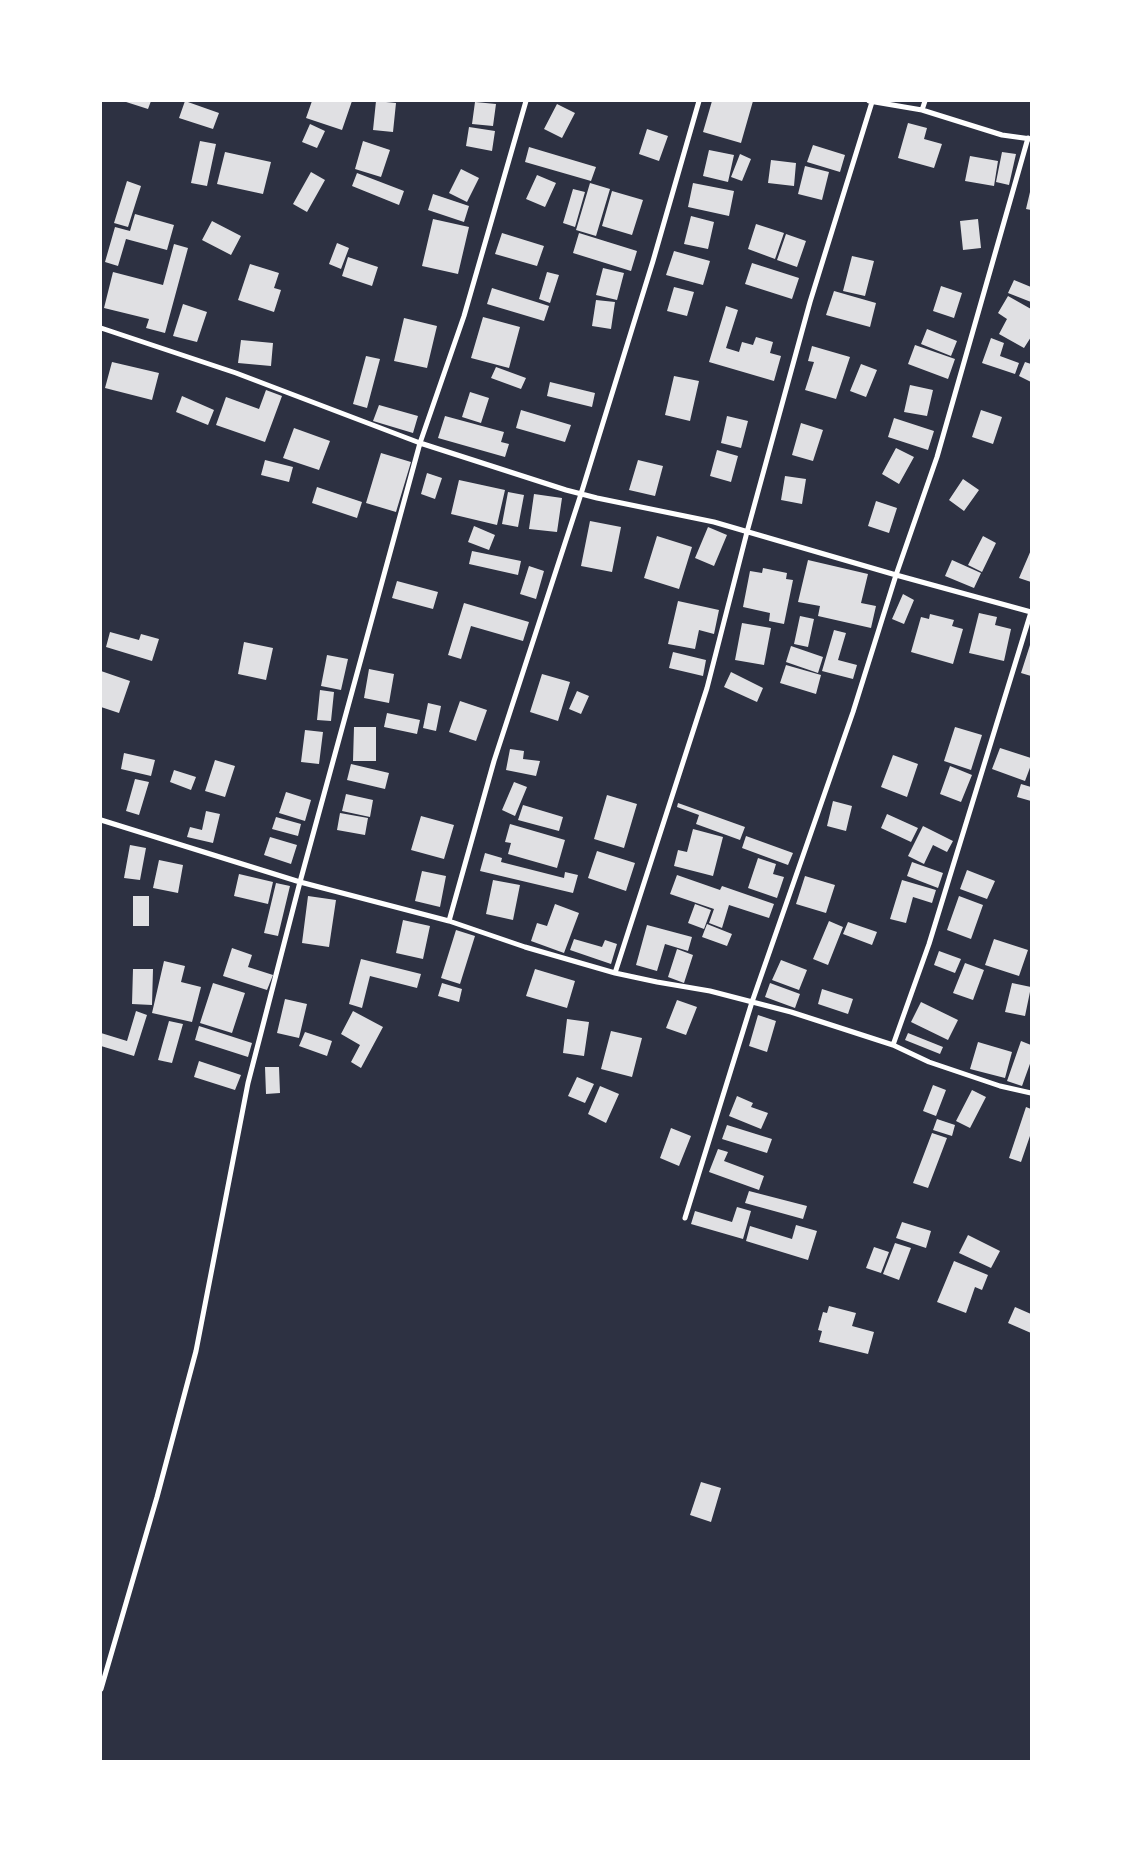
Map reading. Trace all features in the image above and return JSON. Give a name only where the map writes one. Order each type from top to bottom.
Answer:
[{"type":"street","points":[[101,1689],[154,1506],[196,1351],[248,1083],[300,882],[420,443],[464,316],[526,101]]},
{"type":"street","points":[[449,921],[494,762],[581,494],[653,261],[699,101]]},
{"type":"street","points":[[922,110],[925,101]]},
{"type":"street","points":[[615,973],[707,688],[746,532],[810,302],[871,102],[922,110],[1002,135],[1029,139],[937,457],[896,575],[853,712],[752,1002],[685,1218]]},
{"type":"street","points":[[101,328],[236,373],[420,443],[581,494],[714,522],[1031,612],[929,944],[894,1045]]},
{"type":"street","points":[[101,820],[300,882],[449,921],[525,947],[615,973],[710,991],[791,1012],[894,1045],[929,1062],[1000,1086],[1031,1093]]},
{"type":"building","points":[[123,101],[151,101],[148,109]]},
{"type":"building","points":[[185,101],[219,113],[213,129],[179,118]]},
{"type":"building","points":[[312,101],[352,101],[342,130],[306,118]]},
{"type":"building","points":[[376,101],[396,103],[393,132],[373,130]]},
{"type":"building","points":[[712,101],[753,101],[741,143],[703,132]]},
{"type":"building","points":[[475,102],[496,104],[493,126],[472,124]]},
{"type":"building","points":[[557,104],[575,113],[562,138],[544,129]]},
{"type":"building","points":[[908,123],[927,128],[924,139],[942,144],[934,168],[898,158]]},
{"type":"building","points":[[310,124],[325,131],[317,148],[302,142]]},
{"type":"building","points":[[469,127],[495,131],[492,151],[466,146]]},
{"type":"building","points":[[647,129],[668,136],[659,161],[639,154]]},
{"type":"building","points":[[200,141],[216,144],[207,186],[191,183]]},
{"type":"building","points":[[363,141],[390,150],[381,177],[355,169]]},
{"type":"building","points":[[813,145],[845,155],[840,172],[807,162]]},
{"type":"building","points":[[529,147],[596,167],[591,181],[525,162]]},
{"type":"building","points":[[709,150],[734,155],[728,182],[703,176]]},
{"type":"building","points":[[225,152],[271,162],[263,194],[217,184]]},
{"type":"building","points":[[1002,152],[1016,154],[1009,185],[996,182]]},
{"type":"building","points":[[740,154],[751,159],[742,181],[731,177]]},
{"type":"building","points":[[970,156],[998,161],[994,186],[965,181]]},
{"type":"building","points":[[771,160],[796,163],[794,186],[768,183]]},
{"type":"building","points":[[805,166],[829,172],[822,200],[798,194]]},
{"type":"building","points":[[461,169],[479,178],[467,202],[449,193]]},
{"type":"building","points":[[311,172],[325,180],[307,212],[293,204]]},
{"type":"building","points":[[357,173],[404,191],[399,205],[352,186]]},
{"type":"building","points":[[537,175],[556,183],[545,207],[526,199]]},
{"type":"building","points":[[127,181],[141,186],[128,227],[114,223]]},
{"type":"building","points":[[590,183],[610,189],[596,236],[576,230]]},
{"type":"building","points":[[693,183],[734,191],[729,216],[688,207]]},
{"type":"building","points":[[573,189],[585,192],[575,227],[563,223]]},
{"type":"building","points":[[612,191],[643,200],[632,235],[602,226]]},
{"type":"building","points":[[1031,192],[1031,210],[1026,209]]},
{"type":"building","points":[[433,194],[469,206],[464,222],[428,210]]},
{"type":"building","points":[[135,214],[174,225],[167,250],[126,239],[118,266],[105,262],[115,227],[130,231]]},
{"type":"building","points":[[691,216],[714,222],[708,249],[684,244]]},
{"type":"building","points":[[433,219],[469,227],[458,274],[422,266]]},
{"type":"building","points":[[978,219],[981,248],[963,250],[960,221]]},
{"type":"building","points":[[212,221],[241,236],[231,255],[202,240]]},
{"type":"building","points":[[756,224],[784,233],[775,259],[748,249]]},
{"type":"building","points":[[502,233],[544,246],[537,266],[495,254]]},
{"type":"building","points":[[579,233],[637,251],[631,271],[573,253]]},
{"type":"building","points":[[786,234],[806,241],[797,267],[777,260]]},
{"type":"building","points":[[337,243],[349,248],[341,269],[329,264]]},
{"type":"building","points":[[174,244],[188,248],[165,333],[146,328],[149,319],[104,308],[113,272],[163,285]]},
{"type":"building","points":[[674,251],[710,261],[703,285],[666,275]]},
{"type":"building","points":[[852,256],[874,261],[865,296],[843,291]]},
{"type":"building","points":[[348,257],[378,267],[372,286],[342,276]]},
{"type":"building","points":[[752,263],[799,278],[792,299],[745,284]]},
{"type":"building","points":[[250,264],[279,273],[274,288],[281,290],[274,312],[238,300]]},
{"type":"building","points":[[603,268],[624,273],[617,300],[596,295]]},
{"type":"building","points":[[547,272],[559,275],[550,303],[539,299]]},
{"type":"building","points":[[1014,280],[1031,287],[1031,302],[1008,293]]},
{"type":"building","points":[[941,286],[962,293],[954,318],[933,311]]},
{"type":"building","points":[[674,287],[694,292],[687,316],[667,311]]},
{"type":"building","points":[[492,288],[549,306],[544,321],[487,304]]},
{"type":"building","points":[[834,291],[876,303],[870,327],[826,315]]},
{"type":"building","points":[[1008,296],[1031,309],[1031,337],[1024,348],[999,334],[1007,319],[998,313]]},
{"type":"building","points":[[596,300],[615,302],[611,329],[592,326]]},
{"type":"building","points":[[183,304],[207,312],[197,342],[173,336]]},
{"type":"building","points":[[726,306],[738,310],[726,348],[739,352],[742,342],[753,345],[756,337],[773,342],[770,353],[781,356],[774,381],[709,362]]},
{"type":"building","points":[[483,317],[520,327],[509,368],[471,358]]},
{"type":"building","points":[[404,318],[437,326],[427,368],[394,361]]},
{"type":"building","points":[[927,329],[957,341],[951,356],[921,344]]},
{"type":"building","points":[[991,338],[1004,343],[1000,356],[1019,363],[1015,374],[982,363]]},
{"type":"building","points":[[241,340],[273,343],[271,366],[238,363]]},
{"type":"building","points":[[915,345],[955,359],[948,379],[908,364]]},
{"type":"building","points":[[812,346],[850,357],[836,399],[805,390],[814,362],[808,361]]},
{"type":"building","points":[[366,356],[380,359],[367,408],[353,404]]},
{"type":"building","points":[[112,362],[159,373],[152,400],[105,388]]},
{"type":"building","points":[[1025,362],[1031,364],[1031,382],[1019,376]]},
{"type":"building","points":[[861,364],[877,370],[866,397],[850,391]]},
{"type":"building","points":[[496,367],[526,378],[521,389],[491,378]]},
{"type":"building","points":[[674,376],[699,381],[690,421],[665,415]]},
{"type":"building","points":[[550,382],[595,393],[592,407],[547,396]]},
{"type":"building","points":[[910,385],[933,390],[927,416],[904,412]]},
{"type":"building","points":[[266,390],[282,396],[265,442],[216,425],[226,397],[259,409]]},
{"type":"building","points":[[470,392],[489,398],[481,423],[462,417]]},
{"type":"building","points":[[182,396],[214,410],[208,425],[176,412]]},
{"type":"building","points":[[379,405],[418,416],[413,433],[373,421]]},
{"type":"building","points":[[521,410],[571,425],[565,442],[516,428]]},
{"type":"building","points":[[981,410],[1002,417],[993,444],[972,437]]},
{"type":"building","points":[[445,416],[504,432],[501,442],[509,444],[505,457],[438,438]]},
{"type":"building","points":[[727,416],[748,421],[741,448],[721,443]]},
{"type":"building","points":[[894,418],[934,431],[928,450],[888,437]]},
{"type":"building","points":[[801,423],[823,430],[813,461],[792,455]]},
{"type":"building","points":[[294,428],[330,441],[319,470],[283,458]]},
{"type":"building","points":[[896,448],[914,457],[899,484],[882,474]]},
{"type":"building","points":[[717,450],[738,456],[731,482],[710,476]]},
{"type":"building","points":[[381,453],[411,462],[396,512],[366,503]]},
{"type":"building","points":[[265,460],[293,467],[289,482],[261,475]]},
{"type":"building","points":[[638,460],[663,466],[655,496],[629,490]]},
{"type":"building","points":[[427,473],[442,478],[435,499],[421,494]]},
{"type":"building","points":[[785,476],[806,479],[802,504],[781,500]]},
{"type":"building","points":[[963,479],[979,490],[964,511],[949,500]]},
{"type":"building","points":[[459,480],[505,490],[497,525],[451,514]]},
{"type":"building","points":[[317,487],[362,502],[357,518],[312,503]]},
{"type":"building","points":[[508,492],[524,495],[518,527],[502,524]]},
{"type":"building","points":[[534,494],[562,498],[557,532],[529,529]]},
{"type":"building","points":[[876,501],[897,508],[889,533],[868,526]]},
{"type":"building","points":[[590,521],[621,527],[612,572],[581,566]]},
{"type":"building","points":[[474,526],[495,535],[489,550],[468,542]]},
{"type":"building","points":[[708,527],[727,535],[714,566],[695,558]]},
{"type":"building","points":[[657,536],[692,547],[679,589],[644,578]]},
{"type":"building","points":[[983,536],[996,543],[982,572],[968,565]]},
{"type":"building","points":[[1031,550],[1031,582],[1019,578]]},
{"type":"building","points":[[472,551],[521,561],[518,575],[469,564]]},
{"type":"building","points":[[808,560],[868,574],[861,603],[876,606],[871,628],[818,616],[820,606],[798,602]]},
{"type":"building","points":[[952,560],[981,573],[974,588],[945,576]]},
{"type":"building","points":[[529,566],[544,571],[536,599],[520,594]]},
{"type":"building","points":[[763,568],[787,573],[786,579],[793,580],[784,624],[769,621],[770,613],[743,607],[750,571],[762,573]]},
{"type":"building","points":[[397,581],[438,592],[433,609],[392,598]]},
{"type":"building","points":[[903,594],[914,600],[904,624],[892,619]]},
{"type":"building","points":[[678,601],[719,610],[714,634],[699,630],[695,649],[668,644]]},
{"type":"building","points":[[464,603],[529,622],[523,641],[471,626],[461,659],[448,655]]},
{"type":"building","points":[[979,613],[997,617],[995,625],[1011,629],[1004,661],[969,653]]},
{"type":"building","points":[[930,614],[954,620],[952,626],[963,629],[953,664],[911,652],[921,617],[929,619]]},
{"type":"building","points":[[800,616],[814,619],[808,647],[794,644]]},
{"type":"building","points":[[742,623],[771,628],[764,665],[735,660]]},
{"type":"building","points":[[834,630],[846,633],[838,660],[857,665],[853,679],[822,671]]},
{"type":"building","points":[[110,632],[139,640],[141,634],[159,639],[152,661],[106,647]]},
{"type":"building","points":[[244,642],[273,648],[266,680],[238,674]]},
{"type":"building","points":[[1031,645],[1031,676],[1021,673]]},
{"type":"building","points":[[791,646],[823,657],[818,673],[786,662]]},
{"type":"building","points":[[673,652],[706,660],[703,676],[669,668]]},
{"type":"building","points":[[327,655],[348,659],[341,690],[321,686]]},
{"type":"building","points":[[786,665],[821,675],[816,694],[780,683]]},
{"type":"building","points":[[369,669],[394,674],[389,703],[364,698]]},
{"type":"building","points":[[101,671],[130,681],[119,713],[101,707]]},
{"type":"building","points":[[731,672],[763,688],[757,702],[724,687]]},
{"type":"building","points":[[542,674],[570,682],[558,721],[530,712]]},
{"type":"building","points":[[320,690],[334,692],[331,721],[317,720]]},
{"type":"building","points":[[577,691],[589,696],[581,714],[569,709]]},
{"type":"building","points":[[460,701],[487,710],[476,741],[449,732]]},
{"type":"building","points":[[428,703],[441,706],[436,731],[423,728]]},
{"type":"building","points":[[387,713],[420,720],[417,734],[384,727]]},
{"type":"building","points":[[354,727],[376,727],[376,761],[353,761]]},
{"type":"building","points":[[955,727],[982,735],[971,770],[944,761]]},
{"type":"building","points":[[305,730],[323,732],[319,764],[301,762]]},
{"type":"building","points":[[1000,748],[1031,758],[1031,765],[1025,781],[992,769]]},
{"type":"building","points":[[510,749],[524,751],[523,759],[540,761],[536,776],[506,770]]},
{"type":"building","points":[[124,753],[155,760],[151,776],[121,769]]},
{"type":"building","points":[[893,755],[918,764],[907,797],[881,787]]},
{"type":"building","points":[[215,760],[235,766],[225,797],[205,791]]},
{"type":"building","points":[[351,764],[389,773],[385,789],[347,780]]},
{"type":"building","points":[[950,766],[972,775],[961,802],[940,794]]},
{"type":"building","points":[[174,770],[196,777],[191,790],[170,782]]},
{"type":"building","points":[[135,779],[149,782],[139,815],[126,811]]},
{"type":"building","points":[[514,782],[527,787],[515,816],[502,810]]},
{"type":"building","points":[[1021,784],[1031,787],[1031,801],[1017,797]]},
{"type":"building","points":[[286,792],[311,800],[305,821],[279,813]]},
{"type":"building","points":[[346,794],[373,800],[370,817],[342,811]]},
{"type":"building","points":[[607,795],[637,804],[624,848],[594,839]]},
{"type":"building","points":[[833,801],[852,806],[846,831],[827,826]]},
{"type":"building","points":[[678,803],[745,827],[740,840],[696,824],[699,815],[677,807]]},
{"type":"building","points":[[523,805],[563,817],[559,831],[518,820]]},
{"type":"building","points":[[206,811],[220,814],[213,843],[187,837],[190,827],[202,830]]},
{"type":"building","points":[[340,813],[368,818],[365,835],[337,830]]},
{"type":"building","points":[[887,814],[918,828],[911,842],[881,828]]},
{"type":"building","points":[[421,816],[454,825],[444,859],[411,850]]},
{"type":"building","points":[[276,817],[301,824],[298,836],[272,829]]},
{"type":"building","points":[[510,824],[565,840],[557,868],[508,854],[511,843],[505,842]]},
{"type":"building","points":[[923,826],[953,841],[947,852],[933,845],[924,864],[908,856]]},
{"type":"building","points":[[693,829],[723,837],[713,876],[674,866],[678,850],[687,852]]},
{"type":"building","points":[[746,836],[793,853],[788,865],[742,848]]},
{"type":"building","points":[[270,837],[297,845],[291,864],[264,855]]},
{"type":"building","points":[[130,845],[146,848],[140,880],[124,878]]},
{"type":"building","points":[[597,851],[635,863],[626,891],[588,878]]},
{"type":"building","points":[[485,853],[502,858],[501,862],[564,878],[565,872],[578,875],[573,893],[480,871]]},
{"type":"building","points":[[758,858],[776,864],[773,874],[784,877],[777,898],[748,888]]},
{"type":"building","points":[[159,860],[183,865],[178,893],[153,888]]},
{"type":"building","points":[[912,862],[943,873],[938,888],[907,876]]},
{"type":"building","points":[[967,870],[995,881],[987,899],[960,889]]},
{"type":"building","points":[[422,871],[446,876],[440,907],[415,901]]},
{"type":"building","points":[[239,874],[273,882],[268,904],[234,896]]},
{"type":"building","points":[[677,875],[720,890],[722,886],[774,904],[769,918],[729,905],[722,928],[709,923],[714,909],[670,894]]},
{"type":"building","points":[[805,876],[835,885],[826,913],[796,904]]},
{"type":"building","points":[[493,880],[520,885],[513,920],[486,914]]},
{"type":"building","points":[[902,880],[936,890],[932,903],[913,897],[906,923],[890,919]]},
{"type":"building","points":[[276,883],[290,886],[278,936],[264,933]]},
{"type":"building","points":[[133,896],[149,896],[149,926],[133,926]]},
{"type":"building","points":[[308,896],[336,900],[329,947],[302,943]]},
{"type":"building","points":[[959,896],[983,905],[971,939],[947,930]]},
{"type":"building","points":[[555,904],[579,913],[564,953],[531,941],[537,923],[547,926]]},
{"type":"building","points":[[695,904],[711,910],[704,929],[688,923]]},
{"type":"building","points":[[403,920],[430,926],[423,959],[396,953]]},
{"type":"building","points":[[829,921],[843,927],[828,965],[813,959]]},
{"type":"building","points":[[848,922],[877,932],[872,945],[843,934]]},
{"type":"building","points":[[707,924],[732,934],[727,946],[702,937]]},
{"type":"building","points":[[647,925],[692,937],[688,951],[665,944],[657,971],[636,965]]},
{"type":"building","points":[[456,930],[475,936],[460,984],[441,978]]},
{"type":"building","points":[[574,939],[602,947],[605,940],[617,944],[611,964],[570,950]]},
{"type":"building","points":[[994,939],[1028,950],[1019,976],[985,965]]},
{"type":"building","points":[[232,948],[252,955],[248,967],[273,975],[267,990],[223,976]]},
{"type":"building","points":[[677,949],[693,955],[684,983],[668,977]]},
{"type":"building","points":[[939,951],[961,959],[955,973],[934,965]]},
{"type":"building","points":[[361,959],[421,974],[417,988],[370,976],[362,1008],[349,1004]]},
{"type":"building","points":[[781,960],[807,970],[799,990],[772,980]]},
{"type":"building","points":[[164,961],[185,966],[181,982],[201,987],[192,1022],[152,1013]]},
{"type":"building","points":[[965,963],[984,970],[973,1000],[953,993]]},
{"type":"building","points":[[133,969],[153,969],[152,1005],[132,1004]]},
{"type":"building","points":[[535,969],[575,981],[567,1008],[526,996]]},
{"type":"building","points":[[213,983],[245,993],[232,1033],[200,1023]]},
{"type":"building","points":[[442,983],[462,989],[459,1002],[438,996]]},
{"type":"building","points":[[770,983],[800,994],[795,1008],[765,997]]},
{"type":"building","points":[[1012,983],[1031,987],[1025,1016],[1005,1012]]},
{"type":"building","points":[[822,989],[853,999],[848,1014],[818,1004]]},
{"type":"building","points":[[285,999],[307,1004],[299,1038],[277,1033]]},
{"type":"building","points":[[677,1000],[697,1007],[686,1035],[666,1028]]},
{"type":"building","points":[[921,1002],[958,1020],[948,1040],[911,1022]]},
{"type":"building","points":[[136,1011],[147,1015],[134,1056],[101,1046],[101,1033],[127,1041]]},
{"type":"building","points":[[353,1011],[383,1027],[361,1068],[351,1062],[360,1045],[341,1034]]},
{"type":"building","points":[[758,1015],[776,1021],[767,1052],[749,1046]]},
{"type":"building","points":[[567,1019],[589,1022],[584,1056],[563,1053]]},
{"type":"building","points":[[169,1021],[183,1024],[172,1063],[158,1060]]},
{"type":"building","points":[[199,1026],[252,1043],[248,1057],[195,1040]]},
{"type":"building","points":[[611,1031],[642,1038],[632,1077],[601,1069]]},
{"type":"building","points":[[305,1032],[332,1041],[327,1056],[299,1046]]},
{"type":"building","points":[[908,1033],[943,1047],[940,1054],[905,1040]]},
{"type":"building","points":[[1021,1041],[1031,1045],[1031,1061],[1022,1086],[1007,1081]]},
{"type":"building","points":[[978,1042],[1012,1052],[1005,1078],[970,1069]]},
{"type":"building","points":[[199,1061],[241,1075],[235,1090],[194,1077]]},
{"type":"building","points":[[265,1067],[279,1067],[280,1093],[266,1094]]},
{"type":"building","points":[[577,1077],[594,1084],[585,1103],[568,1096]]},
{"type":"building","points":[[933,1085],[946,1090],[936,1116],[923,1111]]},
{"type":"building","points":[[600,1086],[619,1094],[606,1123],[588,1114]]},
{"type":"building","points":[[972,1090],[986,1097],[970,1128],[956,1121]]},
{"type":"building","points":[[737,1096],[753,1103],[751,1107],[768,1113],[761,1129],[729,1116]]},
{"type":"building","points":[[1026,1107],[1031,1109],[1031,1133],[1021,1162],[1009,1158]]},
{"type":"building","points":[[937,1119],[955,1125],[952,1136],[933,1130]]},
{"type":"building","points":[[727,1125],[772,1139],[767,1153],[722,1139]]},
{"type":"building","points":[[671,1128],[691,1136],[679,1166],[660,1158]]},
{"type":"building","points":[[932,1133],[947,1138],[928,1188],[913,1183]]},
{"type":"building","points":[[718,1149],[728,1152],[724,1161],[764,1176],[759,1190],[709,1172]]},
{"type":"building","points":[[749,1191],[807,1206],[803,1219],[745,1203]]},
{"type":"building","points":[[737,1207],[751,1211],[743,1239],[691,1224],[695,1211],[732,1222]]},
{"type":"building","points":[[902,1222],[931,1231],[926,1248],[896,1238]]},
{"type":"building","points":[[796,1225],[817,1231],[808,1260],[746,1241],[750,1226],[792,1239]]},
{"type":"building","points":[[968,1235],[1000,1251],[991,1268],[959,1253]]},
{"type":"building","points":[[895,1243],[911,1248],[899,1280],[883,1274]]},
{"type":"building","points":[[874,1247],[889,1252],[881,1273],[866,1268]]},
{"type":"building","points":[[954,1261],[988,1275],[982,1290],[975,1287],[966,1313],[937,1302]]},
{"type":"building","points":[[829,1306],[856,1313],[852,1326],[874,1332],[868,1354],[819,1342],[822,1331],[818,1330],[823,1312],[827,1313]]},
{"type":"building","points":[[1015,1307],[1031,1314],[1031,1333],[1008,1323]]},
{"type":"building","points":[[701,1482],[721,1488],[711,1522],[690,1515]]}]
